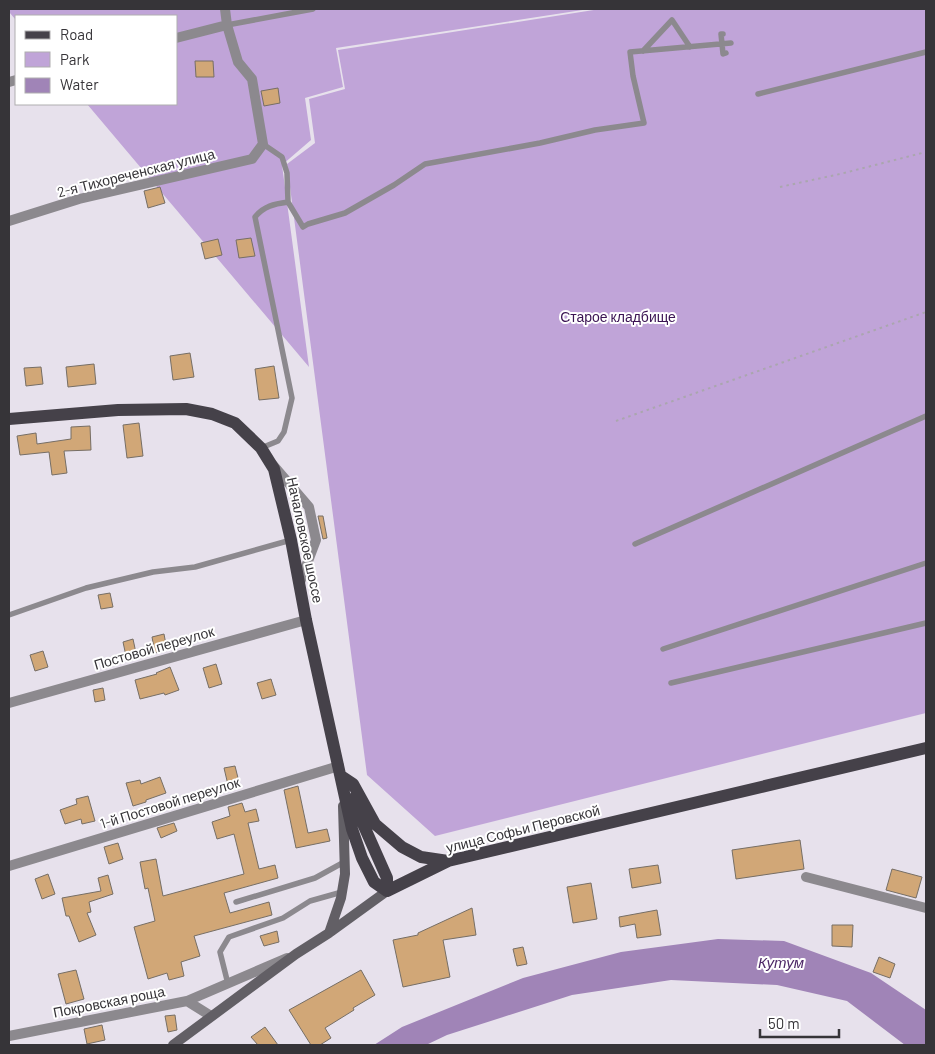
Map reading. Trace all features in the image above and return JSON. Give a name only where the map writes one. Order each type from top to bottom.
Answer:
[{"type":"main road","name":"Началовское шоссе","points":[[9,418],[118,410],[186,409],[212,414],[235,423],[264,453],[274,469],[292,540],[306,620],[352,829],[362,858],[374,882],[386,891]]},
{"type":"main road","name":"улица Софьи Перовской","points":[[173,1045],[296,954],[329,933],[386,891],[448,861],[926,748]]},
{"type":"main road","points":[[329,933],[346,874],[340,771]]},
{"type":"main road","points":[[340,771],[353,784],[375,824],[402,847],[421,857],[448,861]]},
{"type":"street","points":[[225,9],[227,25],[238,62],[252,79],[263,144]]},
{"type":"street","points":[[178,37],[227,25]]},
{"type":"street","name":"2-я Тихореченская улица","points":[[9,221],[79,199],[252,159],[263,144]]},
{"type":"street","points":[[264,453],[309,507],[316,540],[300,585]]},
{"type":"street","name":"Постовой переулок","points":[[9,703],[306,620]]},
{"type":"street","name":"1-й Постовой переулок","points":[[9,866],[340,771]]},
{"type":"street","points":[[806,877],[926,908]]},
{"type":"street","points":[[187,1001],[296,954]]},
{"type":"street","name":"Покровская роща","points":[[9,1036],[187,1001],[211,1016]]},
{"type":"lane","points":[[227,25],[313,9]]},
{"type":"lane","points":[[644,51],[672,20],[690,47]]},
{"type":"lane","points":[[723,34],[720,34],[723,54],[726,53]]},
{"type":"lane","points":[[263,144],[282,157],[287,172],[288,202],[303,227],[345,213],[394,185],[425,164],[540,143],[595,130],[644,123],[634,83],[630,52],[731,43]]},
{"type":"lane","points":[[758,94],[926,52]]},
{"type":"lane","points":[[264,453],[278,441],[284,432],[292,398],[255,217],[260,210],[270,205],[288,202]]},
{"type":"lane","points":[[636,544],[926,416]]},
{"type":"lane","points":[[9,616],[86,588],[153,572],[195,566],[292,540]]},
{"type":"lane","points":[[663,649],[926,563]]},
{"type":"lane","points":[[671,684],[926,623]]},
{"type":"lane","points":[[236,902],[315,878],[346,861]]},
{"type":"lane","points":[[228,984],[220,952],[229,937],[283,918],[310,901],[342,892]]},
{"type":"path","points":[[780,187],[926,152]]},
{"type":"path","points":[[616,421],[926,312]]},
{"type":"green space","points":[[9,9],[589,9],[336,48],[343,87],[305,98],[311,140],[282,165],[309,367],[88,105],[178,105],[178,15],[15,15],[15,19],[9,12]]},
{"type":"green space","name":"Старое кладбище","points":[[600,9],[926,9],[926,713],[435,836],[367,775],[287,164],[315,143],[309,99],[345,89],[338,50]]},
{"type":"water","name":"Кутум","points":[[718,939],[784,941],[871,973],[926,1010],[926,1045],[905,1045],[847,1001],[777,985],[671,980],[572,995],[447,1035],[426,1045],[374,1045],[402,1027],[523,978],[621,952]]},
{"type":"building","points":[[195,61],[213,61],[214,77],[196,77]]},
{"type":"building","points":[[278,88],[280,103],[264,106],[261,91]]},
{"type":"building","points":[[160,187],[165,203],[148,208],[144,191]]},
{"type":"building","points":[[251,238],[255,256],[239,258],[236,240]]},
{"type":"building","points":[[218,239],[222,255],[205,259],[201,243]]},
{"type":"building","points":[[190,353],[194,377],[173,380],[170,356]]},
{"type":"building","points":[[94,364],[96,384],[68,387],[66,367]]},
{"type":"building","points":[[274,366],[279,398],[259,400],[255,369]]},
{"type":"building","points":[[41,367],[43,384],[26,386],[24,368]]},
{"type":"building","points":[[139,423],[143,456],[127,458],[123,425]]},
{"type":"building","points":[[90,426],[91,450],[64,451],[67,473],[52,475],[49,452],[20,455],[17,436],[36,433],[37,444],[71,439],[71,427]]},
{"type":"building","points":[[318,516],[323,516],[327,538],[323,539]]},
{"type":"building","points":[[110,593],[113,607],[101,609],[98,595]]},
{"type":"building","points":[[164,634],[167,650],[155,653],[152,637]]},
{"type":"building","points":[[133,639],[136,653],[126,656],[123,642]]},
{"type":"building","points":[[43,651],[48,667],[35,671],[30,655]]},
{"type":"building","points":[[216,664],[222,684],[209,688],[203,668]]},
{"type":"building","points":[[170,667],[179,690],[165,695],[164,693],[140,699],[135,680],[157,674]]},
{"type":"building","points":[[271,679],[276,695],[262,699],[257,683]]},
{"type":"building","points":[[103,688],[105,700],[95,702],[93,690]]},
{"type":"building","points":[[235,766],[239,782],[228,785],[224,768]]},
{"type":"building","points":[[160,777],[166,793],[133,806],[126,783],[140,780],[141,784]]},
{"type":"building","points":[[298,786],[308,833],[327,829],[330,841],[296,848],[284,790]]},
{"type":"building","points":[[88,796],[95,821],[82,824],[81,819],[65,824],[60,810],[77,804],[76,799]]},
{"type":"building","points":[[242,803],[245,812],[256,809],[259,821],[248,823],[259,869],[275,865],[278,878],[224,893],[230,913],[269,902],[272,915],[194,936],[200,956],[181,962],[184,976],[169,980],[167,973],[148,979],[134,927],[155,921],[148,888],[145,889],[140,862],[156,859],[163,896],[244,874],[234,834],[217,839],[212,822],[230,816],[228,807]]},
{"type":"building","points":[[174,823],[177,831],[161,838],[157,828]]},
{"type":"building","points":[[800,840],[804,869],[736,879],[732,850]]},
{"type":"building","points":[[118,843],[123,859],[109,864],[104,847]]},
{"type":"building","points":[[658,865],[661,883],[632,888],[629,869]]},
{"type":"building","points":[[892,869],[922,877],[916,898],[886,890]]},
{"type":"building","points":[[48,874],[55,894],[42,899],[35,879]]},
{"type":"building","points":[[108,875],[113,894],[89,902],[91,912],[87,913],[96,935],[79,942],[69,916],[66,916],[62,898],[101,891],[98,878]]},
{"type":"building","points":[[591,883],[597,919],[573,923],[567,887]]},
{"type":"building","points":[[472,908],[476,935],[443,940],[450,977],[403,987],[393,940],[418,935],[418,933]]},
{"type":"building","points":[[657,910],[661,935],[637,938],[635,924],[620,927],[619,917]]},
{"type":"building","points":[[832,925],[853,925],[852,947],[832,946]]},
{"type":"building","points":[[277,931],[279,942],[264,946],[260,936]]},
{"type":"building","points":[[523,947],[527,964],[517,966],[513,949]]},
{"type":"building","points":[[879,957],[895,964],[890,978],[873,972]]},
{"type":"building","points":[[76,970],[84,999],[66,1004],[58,974]]},
{"type":"building","points":[[361,970],[375,995],[325,1028],[331,1038],[320,1045],[311,1045],[289,1010]]},
{"type":"building","points":[[175,1015],[177,1030],[168,1032],[165,1016]]},
{"type":"building","points":[[102,1025],[105,1040],[87,1044],[84,1029]]},
{"type":"building","points":[[265,1027],[278,1045],[258,1045],[251,1037]]}]
